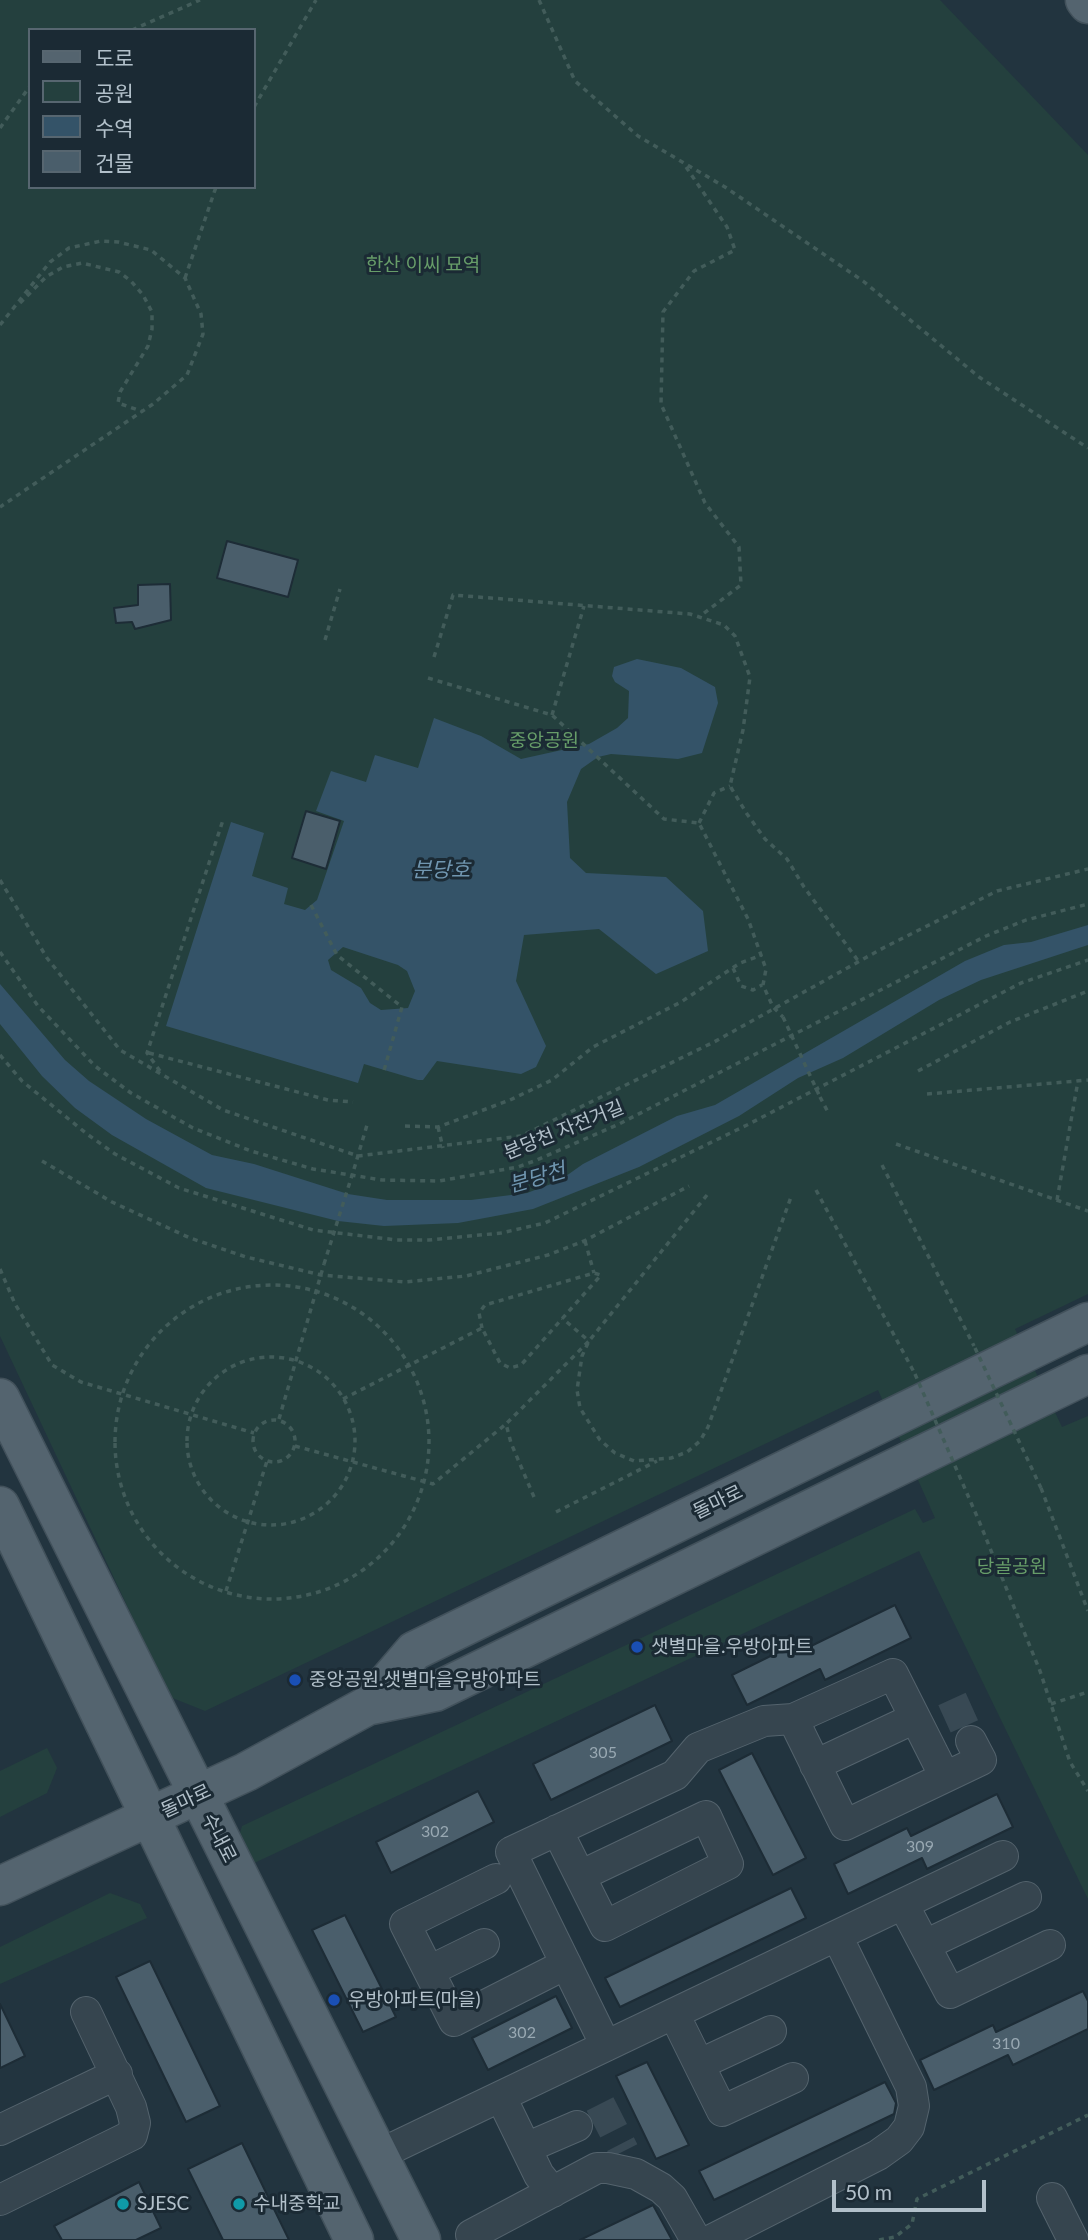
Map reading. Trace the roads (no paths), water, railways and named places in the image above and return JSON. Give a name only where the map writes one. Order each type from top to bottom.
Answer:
[{"type":"main road","name":"돌마로","points":[[366,1706],[414,1650],[1088,1322]]},
{"type":"main road","name":"돌마로","points":[[0,1886],[197,1796],[366,1706],[435,1692],[1088,1374]]},
{"type":"main road","name":"수내로","points":[[0,1398],[421,2240]]},
{"type":"main road","points":[[0,1506],[354,2240]]},
{"type":"lane","points":[[606,2046],[511,1852],[675,1775],[698,1748],[764,1721],[793,1719],[893,1674],[945,1777]]},
{"type":"lane","points":[[815,1765],[915,1718]]},
{"type":"lane","points":[[793,1719],[845,1825],[981,1760],[971,1741]]},
{"type":"lane","points":[[557,1830],[580,1876],[605,1926],[729,1864],[706,1815],[580,1876]]},
{"type":"lane","points":[[378,2155],[1003,1856]]},
{"type":"lane","points":[[496,1879],[405,1924],[454,2021],[566,1964]]},
{"type":"lane","points":[[925,1945],[1026,1897]]},
{"type":"lane","points":[[903,1903],[950,1993],[1050,1945]]},
{"type":"lane","points":[[711,2240],[878,2155],[899,2140],[909,2127],[914,2106],[911,2087],[836,1936]]},
{"type":"lane","points":[[429,1971],[484,1944]]},
{"type":"lane","points":[[0,2200],[132,2135],[135,2123],[117,2074],[86,2012]]},
{"type":"lane","points":[[674,2014],[722,2111],[793,2078]]},
{"type":"lane","points":[[700,2064],[771,2031]]},
{"type":"lane","points":[[0,2130],[117,2074]]},
{"type":"lane","points":[[501,2097],[539,2175],[553,2192]]},
{"type":"lane","points":[[526,2148],[577,2126]]},
{"type":"lane","points":[[471,2235],[597,2168],[630,2163],[672,2198],[696,2240]]},
{"type":"lane","points":[[1052,2198],[1073,2240]]},
{"type":"water","name":"분당호","points":[[637,659],[681,668],[715,687],[718,703],[702,753],[678,759],[611,754],[598,757],[581,769],[567,802],[570,858],[586,873],[666,877],[703,911],[708,951],[656,974],[599,929],[524,935],[516,981],[546,1046],[536,1067],[521,1074],[437,1061],[423,1080],[418,1080],[364,1064],[358,1083],[166,1026],[231,822],[264,833],[252,876],[288,888],[284,904],[305,910],[317,900],[344,821],[316,811],[331,771],[366,782],[375,755],[418,768],[434,718],[481,736],[521,759],[589,744],[617,728],[628,718],[629,691],[615,682],[612,676],[614,667]],"holes":[[[343,947],[398,965],[407,971],[415,991],[408,1008],[381,1010],[370,1003],[361,988],[331,970],[328,960]]]},
{"type":"water","points":[[1088,925],[1088,945],[981,980],[939,1000],[843,1058],[798,1078],[739,1116],[639,1167],[533,1209],[458,1223],[384,1226],[338,1221],[206,1188],[112,1135],[75,1108],[42,1076],[0,1024],[0,984],[65,1060],[89,1081],[146,1119],[212,1155],[254,1164],[348,1194],[387,1200],[471,1200],[527,1193],[559,1181],[583,1164],[677,1116],[715,1105],[965,961],[1004,945],[1031,942]]},
{"type":"tunnel","points":[[952,1699],[971,1741]]},
{"type":"tunnel","points":[[600,2104],[624,2151]]},
{"type":"place","name":"샛별마을.우방아파트","points":[[637,1647]]},
{"type":"place","name":"중앙공원.샛별마을우방아파트","points":[[295,1680]]},
{"type":"place","name":"우방아파트(마을)","points":[[334,2000]]},
{"type":"place","name":"SJESC","points":[[123,2204]]},
{"type":"place","name":"수내중학교","points":[[239,2204]]},
{"type":"park label","name":"한산 이씨 묘역","points":[[423,265]]},
{"type":"park label","name":"중앙공원","points":[[544,741]]},
{"type":"park label","name":"당골공원","points":[[1012,1567]]},
{"type":"water label","name":"분당천","points":[[537,1178]]}]
